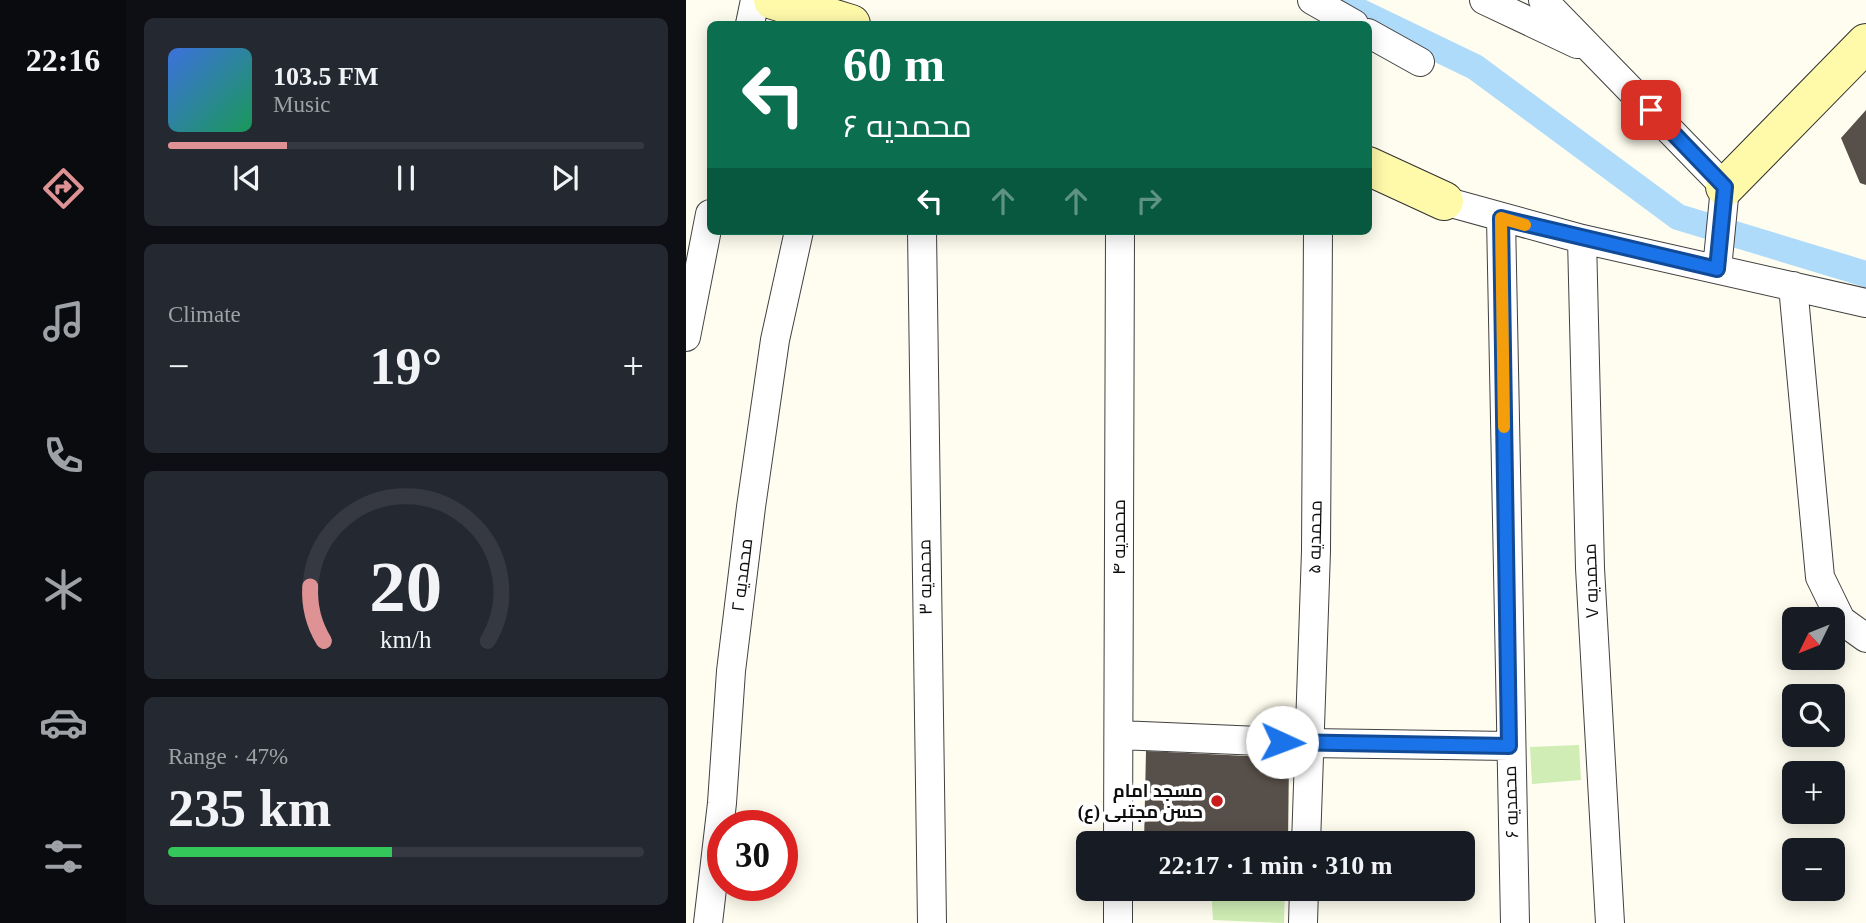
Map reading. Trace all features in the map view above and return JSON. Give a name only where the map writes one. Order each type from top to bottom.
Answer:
[{"type":"street","points":[[751,21],[755,0]]},
{"type":"street","points":[[1311,0],[1349,21]]},
{"type":"street","points":[[1484,0],[1595,53]]},
{"type":"street","points":[[1543,0],[1725,188]]},
{"type":"street","points":[[788,2],[839,21]]},
{"type":"street","points":[[1372,35],[1420,62]]},
{"type":"street","points":[[1717,266],[1725,188],[1866,43]]},
{"type":"street","points":[[1372,168],[1444,201],[1501,218],[1582,240],[1717,266],[1866,303]]},
{"type":"street","name":"محمدیه ۶","points":[[1501,218],[1509,746],[1515,923]]},
{"type":"street","points":[[686,337],[707,229]]},
{"type":"street","name":"محمدیه ۲","points":[[708,923],[722,803],[731,671],[751,507],[775,340],[798,235]]},
{"type":"street","name":"محمدیه ۳","points":[[922,235],[932,923]]},
{"type":"street","name":"محمدیه ۴","points":[[1118,831],[1120,235]]},
{"type":"street","name":"محمدیه ۵","points":[[1306,831],[1316,551],[1318,235]]},
{"type":"street","name":"محمدیه ۷","points":[[1582,240],[1590,568],[1610,923]]},
{"type":"street","points":[[1793,286],[1820,576],[1841,620],[1866,638]]},
{"type":"street","points":[[1119,735],[1309,743],[1509,746]]},
{"type":"street","points":[[1118,901],[1118,923]]},
{"type":"street","points":[[1303,923],[1304,901]]},
{"type":"green space","points":[[1579,745],[1581,780],[1532,784],[1530,747]]},
{"type":"green space","points":[[1212,901],[1285,901],[1284,923],[1213,920]]},
{"type":"building","points":[[1866,110],[1866,185],[1860,183],[1841,138]]},
{"type":"building","name":"مسجد امام حسن مجتبی (ع)","points":[[1146,751],[1289,758],[1288,831],[1144,831]]},
{"type":"waterway","points":[[1336,0],[1475,67],[1678,217],[1866,274]]},
{"type":"slow traffic","points":[[1504,427],[1501,218],[1525,225]]},
{"type":"place","name":"مسجد امام حسن مجتبی (ع)","points":[[1217,801]]},
{"type":"route","points":[[1282,742],[1509,746],[1501,218],[1582,240],[1717,269],[1725,187],[1651,110]]}]
